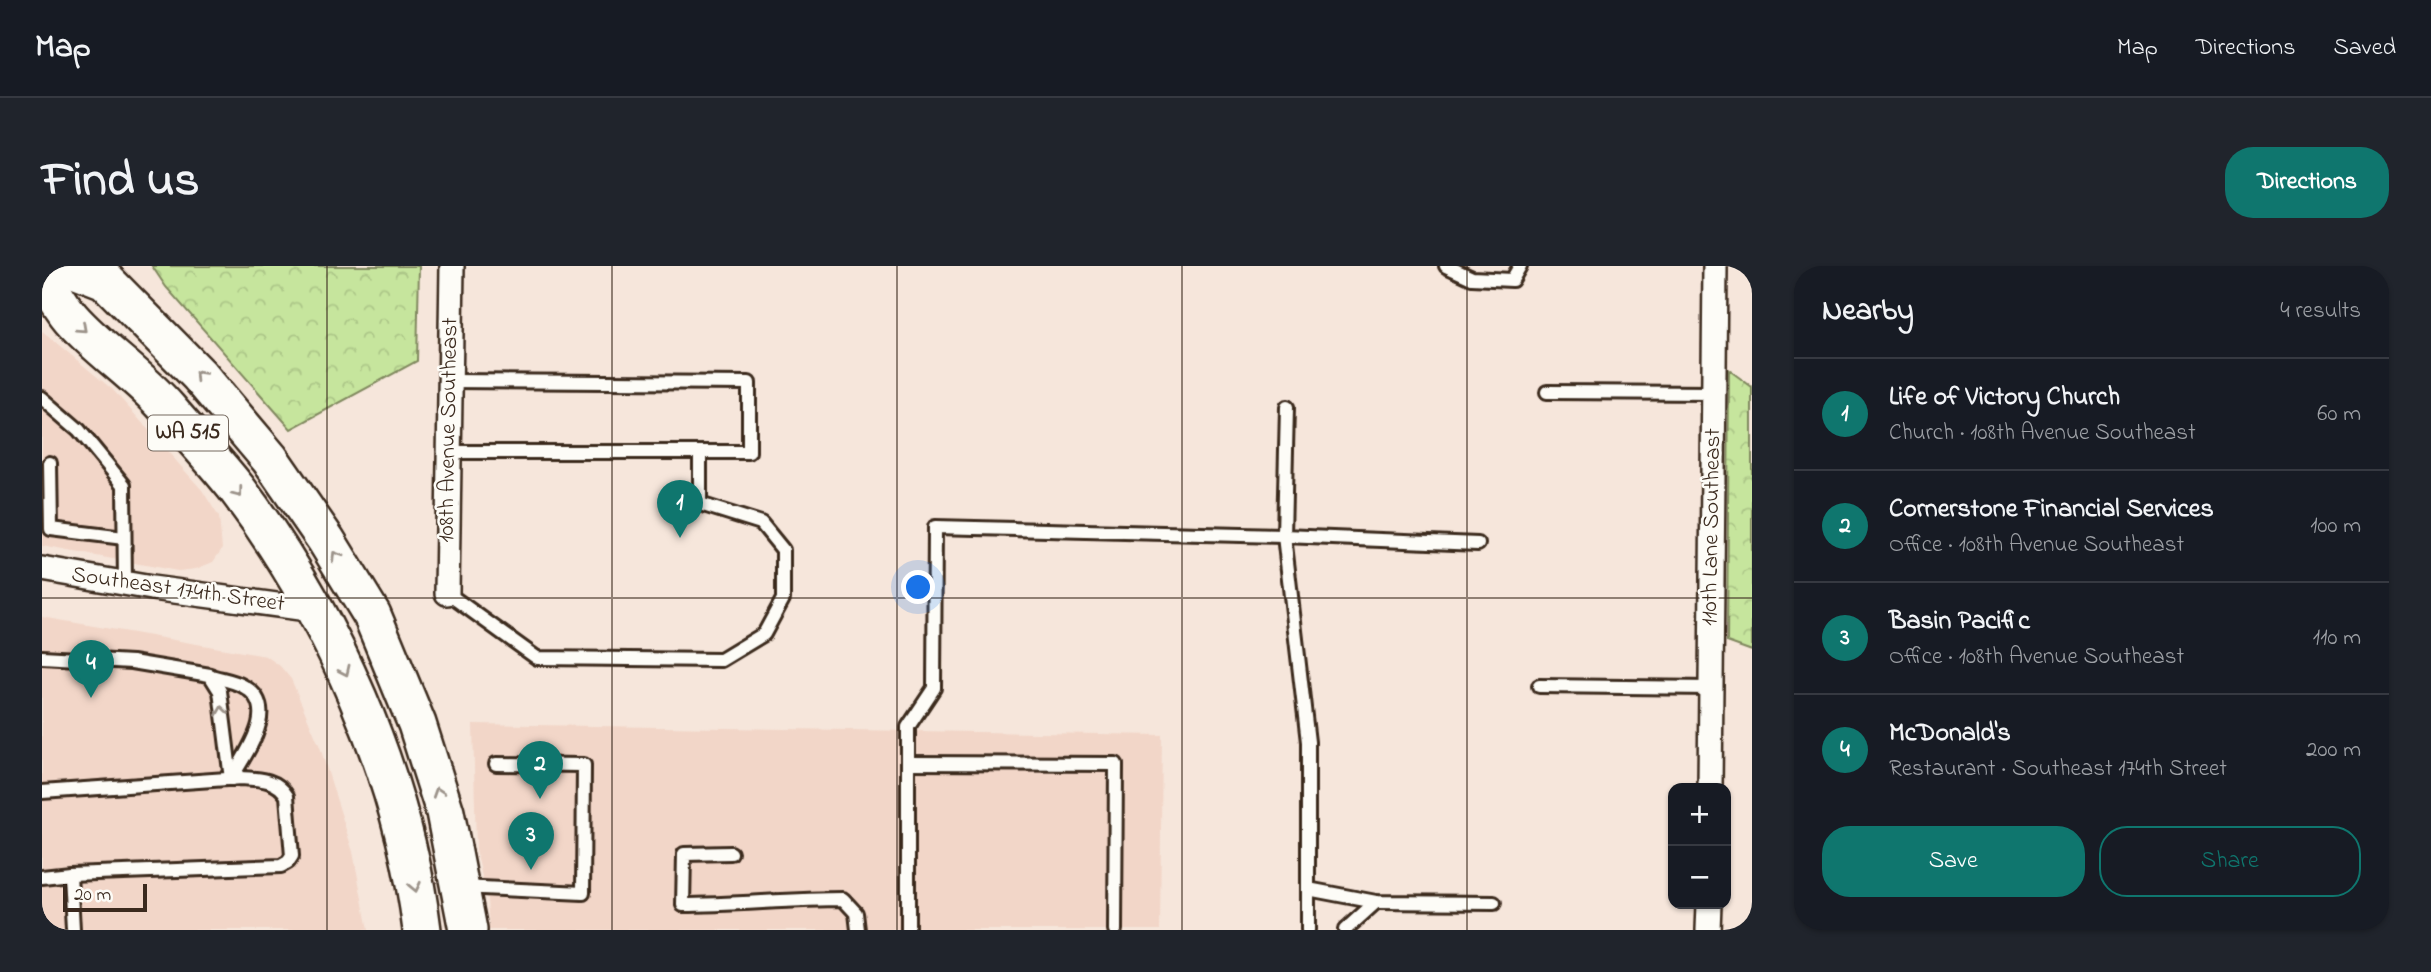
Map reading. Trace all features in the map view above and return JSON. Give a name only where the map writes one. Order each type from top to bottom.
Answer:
[{"type":"main road","name":"WA 515","points":[[69,266],[105,280],[199,375],[270,458],[326,540],[372,615],[416,724],[444,812],[468,930]]},
{"type":"main road","name":"WA 515","points":[[42,273],[71,318],[157,397],[236,489],[281,554],[314,610],[347,674],[375,743],[403,831],[422,930]]},
{"type":"street","name":"108th Avenue Southeast","points":[[447,593],[452,266]]},
{"type":"street","name":"110th Lane Southeast","points":[[1710,783],[1715,266]]},
{"type":"street","name":"Southeast 174th Street","points":[[42,569],[125,584],[314,610]]},
{"type":"street","points":[[1708,930],[1709,909]]},
{"type":"lane","points":[[1446,266],[1472,278],[1512,280],[1521,266]]},
{"type":"lane","points":[[449,453],[749,453],[749,383],[450,381]]},
{"type":"lane","points":[[1547,392],[1713,393]]},
{"type":"lane","points":[[42,398],[79,430],[124,485],[125,584]]},
{"type":"lane","points":[[1287,408],[1284,536],[1308,741],[1308,930]]},
{"type":"lane","points":[[447,593],[537,658],[721,660],[764,634],[783,599],[783,550],[761,523],[700,503],[700,453]]},
{"type":"lane","points":[[50,463],[51,529],[124,538]]},
{"type":"lane","points":[[908,930],[908,727],[934,688],[935,527],[1478,544]]},
{"type":"lane","points":[[42,657],[132,662],[210,676],[243,686],[252,693],[261,714],[259,727],[231,779]]},
{"type":"lane","points":[[210,676],[219,691],[231,779]]},
{"type":"lane","points":[[1539,686],[1711,688]]},
{"type":"lane","points":[[908,763],[1116,764],[1115,930]]},
{"type":"lane","points":[[461,887],[583,893],[584,765],[496,764]]},
{"type":"lane","points":[[42,792],[231,779],[271,781],[282,788],[287,796],[292,856],[282,866],[42,877]]},
{"type":"lane","points":[[731,853],[684,854],[682,905],[843,899],[856,913],[858,930]]},
{"type":"lane","points":[[70,874],[73,930]]},
{"type":"lane","points":[[1308,889],[1376,902],[1494,903]]},
{"type":"lane","points":[[1345,930],[1376,902]]},
{"type":"shaded area","points":[[42,331],[113,390],[202,490],[219,517],[222,549],[213,562],[196,569],[178,571],[42,546]]},
{"type":"shaded area","points":[[42,617],[266,656],[280,666],[291,679],[320,747],[353,852],[368,930],[42,930]]},
{"type":"shaded area","points":[[473,724],[1162,735],[1160,930],[489,930],[487,899],[476,849]]},
{"type":"green space","points":[[152,266],[419,266],[417,361],[291,429],[166,287]]},
{"type":"green space","points":[[1729,370],[1752,387],[1752,651],[1727,642]]},
{"type":"place","name":"Life of Victory Church","points":[[680,538]]},
{"type":"place","name":"McDonald's","points":[[91,698]]},
{"type":"place","name":"Cornerstone Financial Services","points":[[540,799]]},
{"type":"place","name":"Basin Pacific","points":[[531,870]]}]
